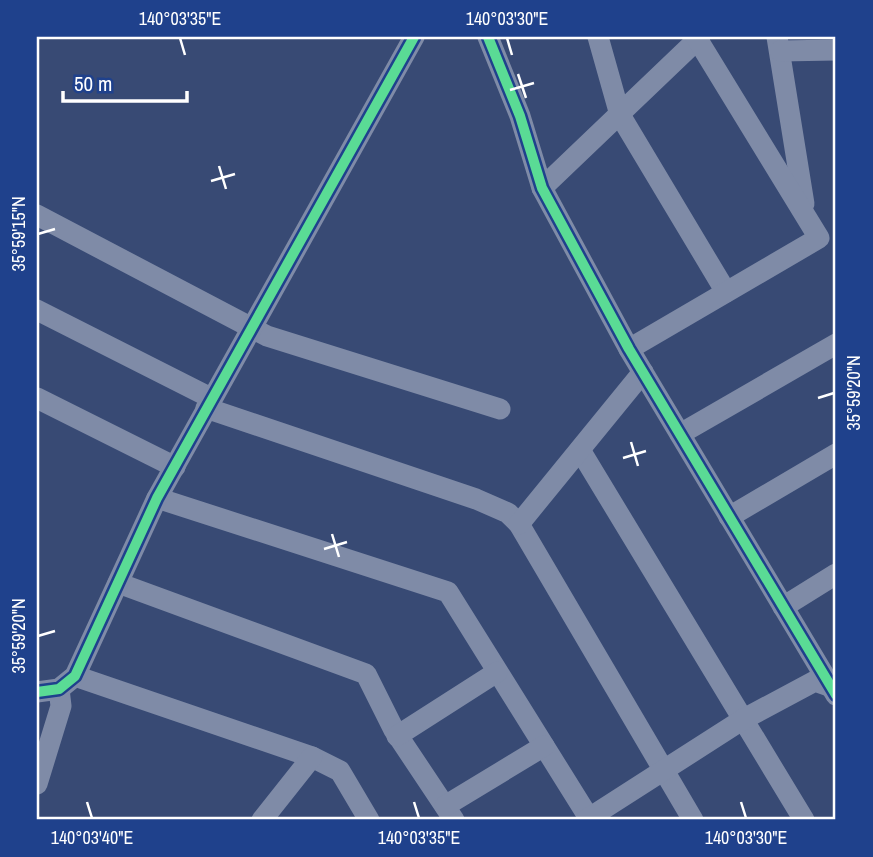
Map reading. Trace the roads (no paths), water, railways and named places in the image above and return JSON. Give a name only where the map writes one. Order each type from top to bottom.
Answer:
[{"type":"street","points":[[37,784],[67,682],[118,583],[157,498],[414,37]]},
{"type":"street","points":[[488,37],[520,116],[542,188],[643,372],[835,689]]},
{"type":"street","points":[[598,37],[620,116],[726,292]]},
{"type":"street","points":[[542,188],[620,116],[698,38],[819,238],[629,348]]},
{"type":"street","points":[[807,219],[778,44],[836,50]]},
{"type":"street","points":[[37,215],[267,336],[500,409]]},
{"type":"street","points":[[37,310],[209,403],[508,513],[519,524],[693,820]]},
{"type":"street","points":[[680,434],[836,344]]},
{"type":"street","points":[[519,524],[643,372]]},
{"type":"street","points":[[37,398],[175,467]]},
{"type":"street","points":[[580,450],[804,820]]},
{"type":"street","points":[[729,517],[836,454]]},
{"type":"street","points":[[157,498],[448,592],[544,746],[600,817],[742,720],[815,681],[835,689]]},
{"type":"street","points":[[783,607],[836,574]]},
{"type":"street","points":[[118,583],[366,674],[397,736],[449,813],[544,746]]},
{"type":"street","points":[[397,736],[497,672]]},
{"type":"street","points":[[37,692],[67,682],[312,757],[340,771],[369,820]]},
{"type":"street","points":[[272,816],[312,757]]}]
